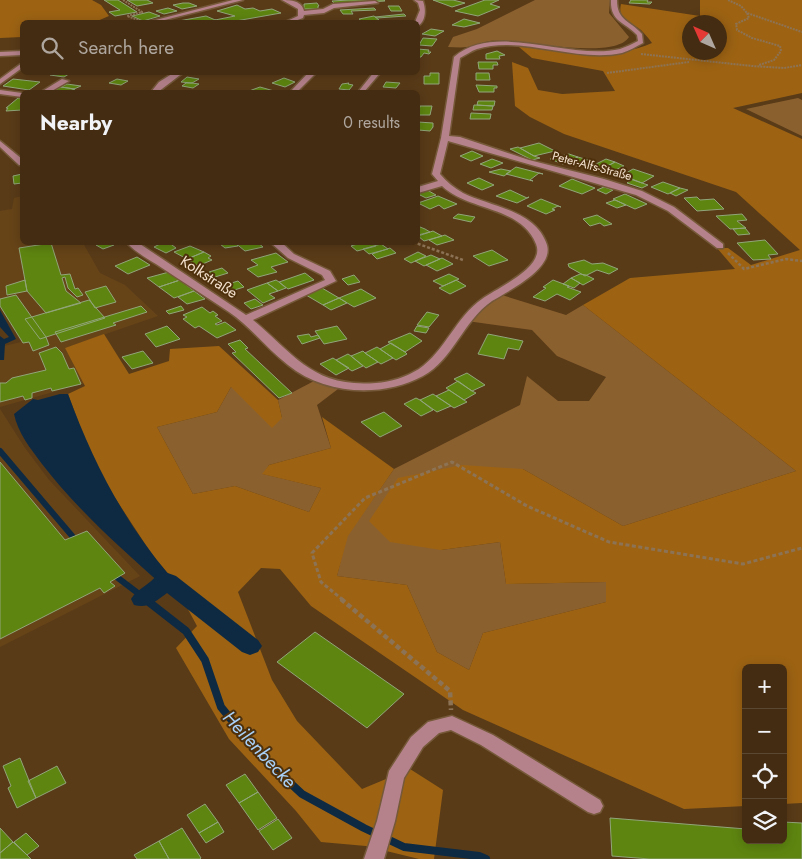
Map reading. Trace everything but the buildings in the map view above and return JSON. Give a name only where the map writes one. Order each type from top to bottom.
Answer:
[{"type":"street","points":[[160,20],[240,0]]},
{"type":"street","points":[[285,0],[296,4],[301,8],[302,13]]},
{"type":"street","points":[[417,0],[421,2],[423,10],[419,20]]},
{"type":"street","points":[[420,189],[442,183],[436,174],[445,138],[457,57],[466,51],[485,46],[513,44],[588,52],[627,49],[641,42],[641,38],[637,31],[618,18],[613,9],[614,0]]},
{"type":"street","points":[[293,20],[300,17],[302,13],[324,11],[333,6],[375,3]]},
{"type":"street","points":[[0,54],[20,53]]},
{"type":"street","points":[[0,82],[20,67]]},
{"type":"street","points":[[156,90],[176,75]]},
{"type":"street","points":[[295,90],[311,75]]},
{"type":"street","points":[[362,90],[375,75]]},
{"type":"street","points":[[49,90],[65,81]]},
{"type":"street","points":[[0,92],[20,95]]},
{"type":"street","name":"Peter-Alfs-Straße","points":[[445,138],[457,139],[549,168],[621,186],[654,198],[682,215],[706,238],[720,246]]},
{"type":"street","points":[[0,143],[20,161]]},
{"type":"street","name":"Kolkstraße","points":[[135,245],[246,319],[294,364],[306,372],[347,385],[373,387],[402,382],[423,372],[438,356],[465,318],[484,301],[507,289],[534,267],[543,256],[543,246],[538,235],[529,225],[510,214],[451,190],[442,183]]},
{"type":"street","points":[[246,319],[331,281],[326,273],[290,256],[277,245]]},
{"type":"street","points":[[376,856],[386,821],[395,776],[416,742],[434,727],[452,723],[487,740],[594,806]]},
{"type":"path","points":[[123,0],[143,12],[127,16],[138,20]]},
{"type":"path","points":[[728,0],[741,6],[749,18],[736,24],[736,30],[742,35],[768,40],[780,46],[781,50],[774,60],[752,66]]},
{"type":"path","points":[[747,13],[802,32]]},
{"type":"path","points":[[627,49],[649,56],[694,61],[784,68],[802,65]]},
{"type":"path","points":[[608,73],[694,61]]},
{"type":"path","points":[[420,245],[462,260]]},
{"type":"path","points":[[720,246],[744,269],[786,259],[802,261]]},
{"type":"path","points":[[452,723],[450,691],[321,582],[312,553],[365,498],[452,462],[527,506],[609,542],[743,564],[802,548]]},
{"type":"shaded area","points":[[0,0],[92,0],[101,5],[109,16],[100,20],[20,20],[20,37],[0,38]]},
{"type":"shaded area","points":[[535,0],[610,0],[609,13],[629,37],[620,44],[605,47],[565,47],[490,41],[467,47],[448,47],[453,37],[477,29]]},
{"type":"shaded area","points":[[700,0],[802,0],[802,93],[733,108],[802,139],[802,803],[787,804],[787,664],[742,664],[742,806],[684,809],[463,710],[311,606],[280,569],[261,568],[238,592],[272,680],[297,721],[362,789],[410,769],[443,790],[434,859],[419,859],[366,846],[321,842],[296,811],[229,739],[176,648],[197,626],[170,576],[151,553],[104,481],[85,440],[68,394],[85,386],[65,348],[104,334],[129,374],[169,361],[170,349],[219,346],[278,400],[282,418],[272,428],[231,387],[217,412],[157,427],[193,494],[235,486],[309,512],[321,488],[262,474],[269,465],[331,448],[322,417],[394,469],[348,536],[337,576],[407,585],[437,652],[469,670],[483,633],[606,602],[606,582],[506,584],[500,542],[441,550],[390,542],[369,521],[398,478],[462,465],[523,469],[623,526],[796,471],[583,305],[630,278],[735,269],[717,248],[728,248],[751,265],[800,250],[736,192],[564,134],[530,117],[515,106],[512,62],[528,68],[538,90],[562,94],[615,91],[603,71],[532,58],[519,47],[582,53],[606,53],[629,50],[652,43],[641,30],[623,18],[620,10],[621,4],[693,15],[682,15],[682,60],[727,60],[727,15],[700,15]]},
{"type":"shaded area","points":[[798,98],[802,100],[802,136],[746,109]]},
{"type":"shaded area","points":[[20,196],[20,245],[84,245],[100,273],[125,285],[158,316],[65,348],[85,383],[0,407],[0,347],[21,342],[0,307],[0,211],[12,209],[14,198]]},
{"type":"shaded area","points":[[502,295],[566,315],[583,305],[796,471],[623,526],[523,469],[441,550],[500,542],[506,584],[606,582],[606,602],[483,633],[469,670],[437,652],[407,585],[337,576],[347,536],[394,469],[520,405],[527,376],[558,401],[589,401],[606,377],[557,356],[532,330],[467,321]]},
{"type":"shaded area","points":[[314,381],[338,389],[317,405],[331,448],[269,465],[263,474],[321,488],[309,512],[235,486],[193,494],[157,427],[217,412],[231,387],[282,418],[278,400]]},
{"type":"shaded area","points":[[0,409],[25,448],[49,480],[140,576],[0,647]]},
{"type":"water","points":[[0,310],[16,339],[5,344],[4,360],[0,360],[0,336],[4,339],[9,337],[0,327]]},
{"type":"water","points":[[60,394],[68,394],[77,419],[111,490],[138,534],[170,576],[160,583],[113,541],[55,481],[21,434],[14,414],[33,399],[38,400]]},
{"type":"waterway","name":"Heilenbecke","points":[[0,451],[73,537]]},
{"type":"waterway","name":"Heilenbecke","points":[[118,578],[147,600]]},
{"type":"waterway","points":[[142,599],[168,582]]},
{"type":"waterway","points":[[168,582],[250,646]]},
{"type":"waterway","name":"Heilenbecke","points":[[145,599],[186,631],[205,660],[221,707],[260,755],[302,794],[364,828],[404,847],[479,856],[486,859]]}]
